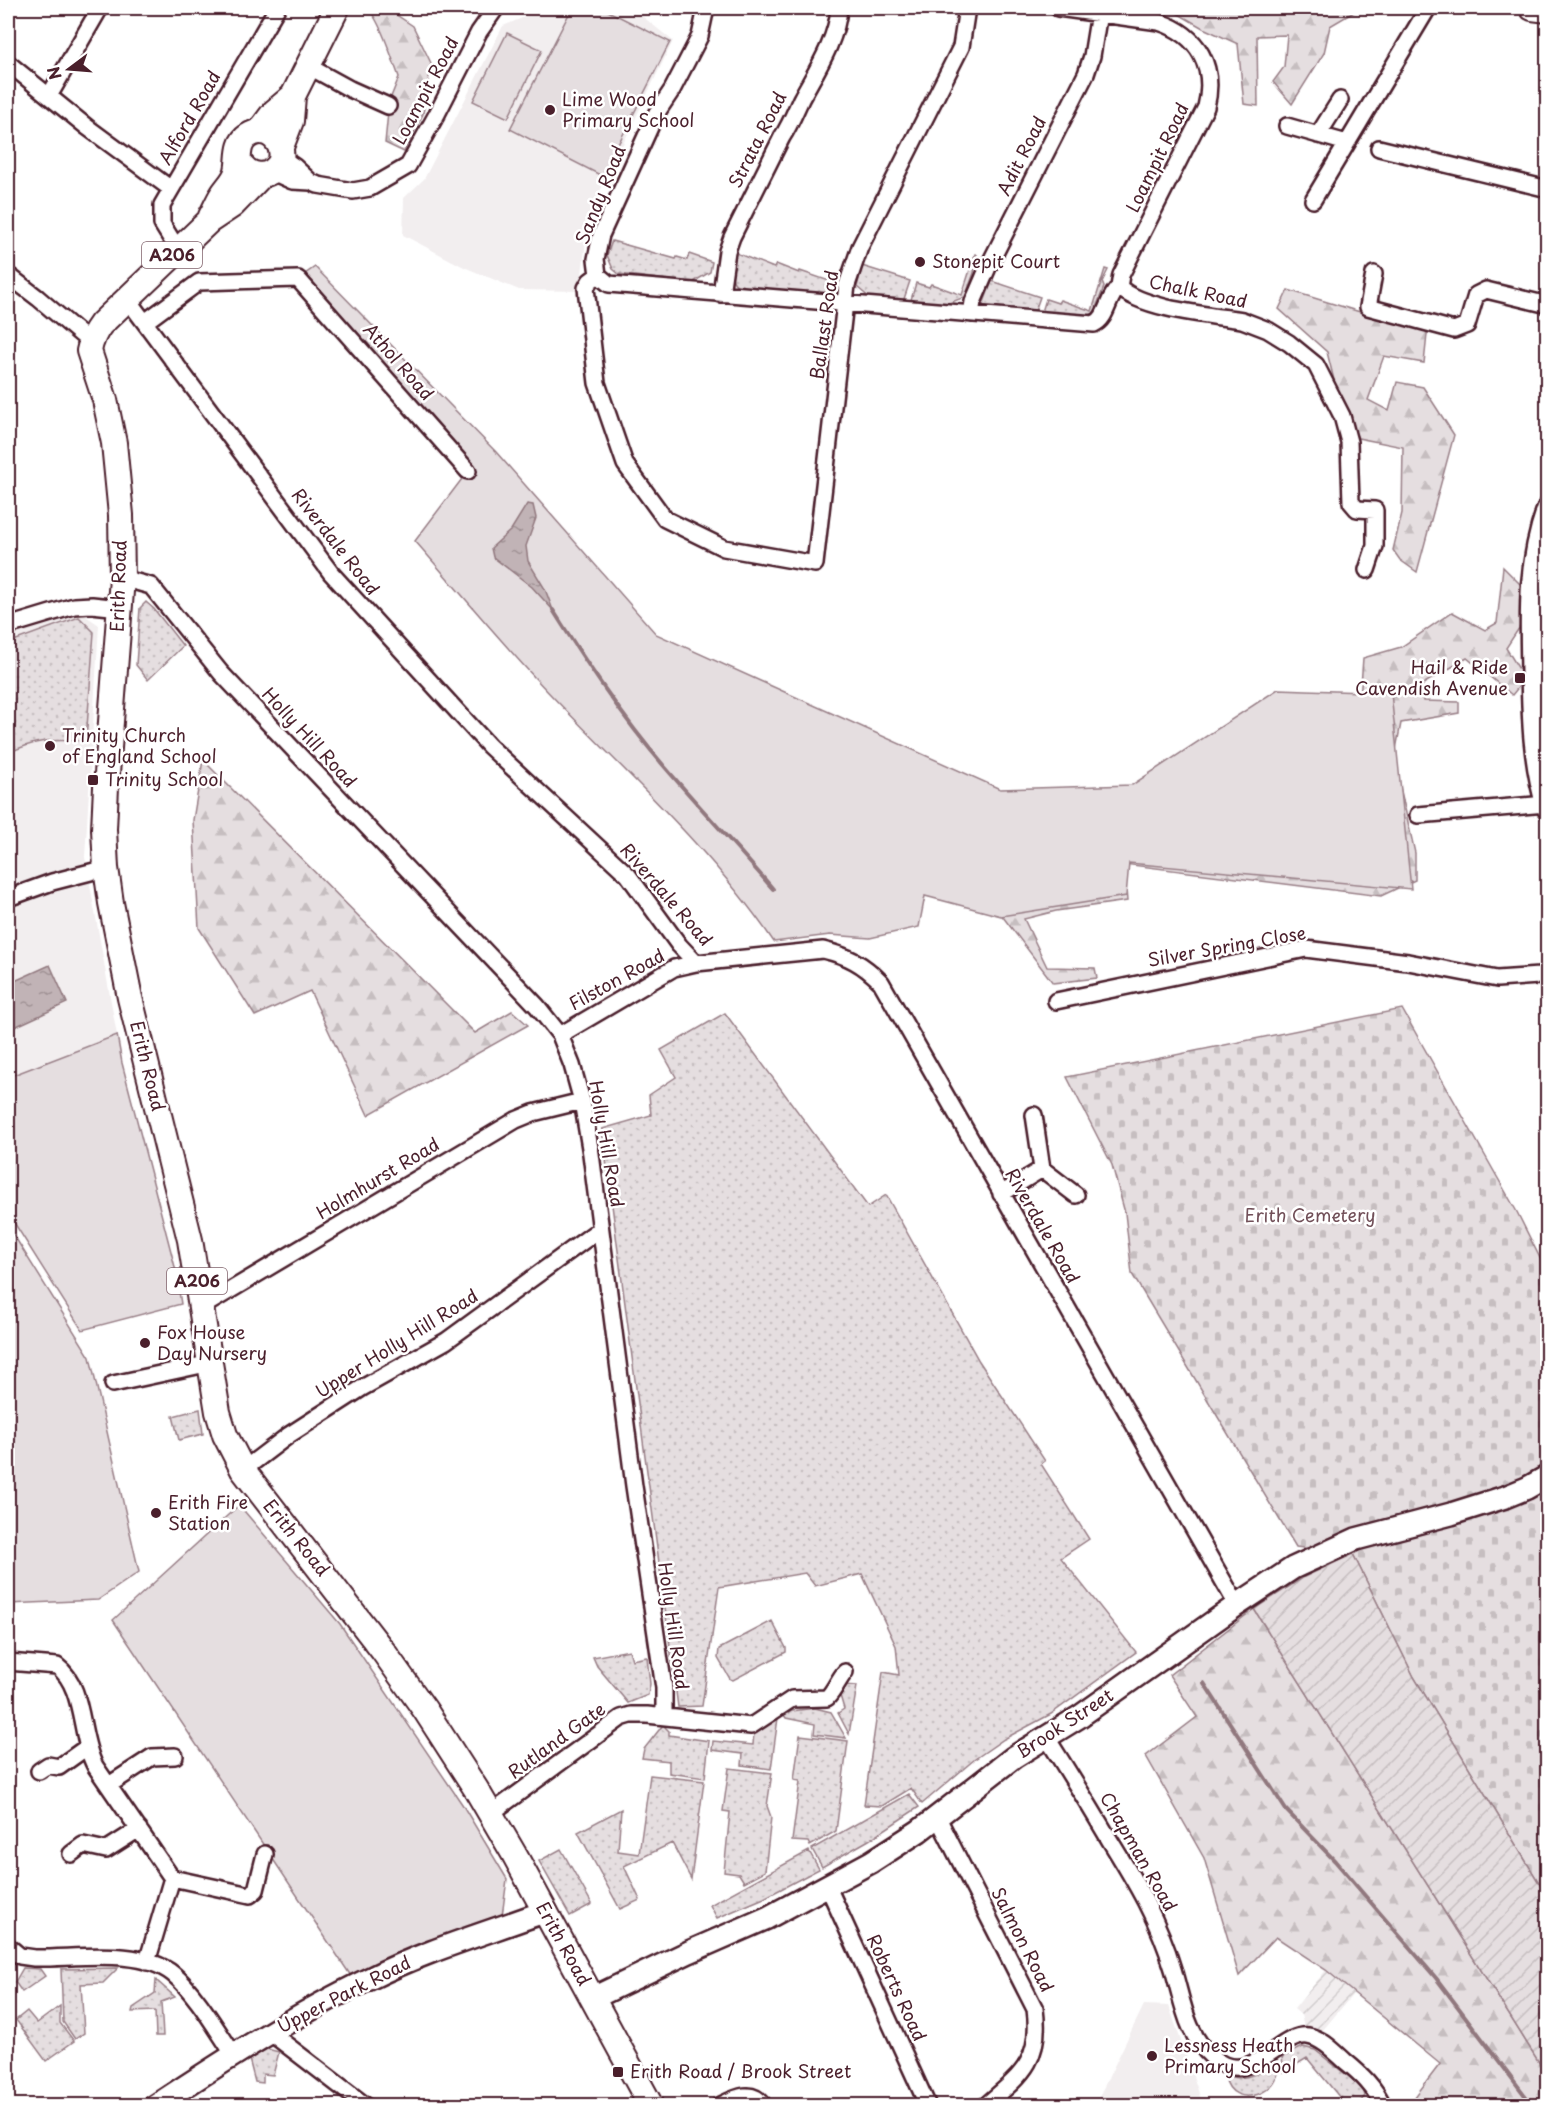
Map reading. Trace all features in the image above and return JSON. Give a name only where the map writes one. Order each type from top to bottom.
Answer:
[{"type":"main road","name":"A206","points":[[91,343],[101,324],[209,221],[233,205],[274,163],[291,121],[293,96],[337,8]]},
{"type":"main road","points":[[1532,8],[1548,10]]},
{"type":"main road","name":"A206","points":[[209,221],[221,195],[237,174],[239,149],[244,139],[259,132],[274,112],[293,96]]},
{"type":"main road","points":[[239,161],[251,173],[274,163],[275,137],[259,132]]},
{"type":"main road","name":"Erith Road","points":[[91,343],[89,351],[105,400],[114,443],[121,515],[122,578],[106,787],[104,829],[106,868],[130,998],[190,1240],[218,1412],[225,1435],[243,1470],[383,1651],[425,1710],[490,1814],[546,1911],[651,2106]]},
{"type":"street","points":[[49,96],[100,8]]},
{"type":"street","name":"Alford Road","points":[[178,250],[162,224],[162,205],[277,8]]},
{"type":"street","name":"Loampit Road","points":[[274,163],[292,181],[311,182],[353,191],[370,188],[408,166],[478,32],[496,8]]},
{"type":"street","name":"Sandy Road","points":[[706,8],[703,26],[696,45],[672,90],[656,114],[601,234],[596,259],[598,275],[590,280],[586,288],[597,383],[626,464],[665,519],[724,549],[814,564]]},
{"type":"street","name":"Strata Road","points":[[721,294],[727,251],[732,237],[834,34],[839,8]]},
{"type":"street","name":"Ballast Road","points":[[814,564],[847,285],[860,247],[961,47],[967,8]]},
{"type":"street","name":"Loampit Road","points":[[971,314],[1094,324],[1101,321],[1113,292],[1119,287],[1121,275],[1201,118],[1209,95],[1208,71],[1199,50],[1181,32],[1159,22],[1058,8]]},
{"type":"street","points":[[1313,200],[1428,8]]},
{"type":"street","name":"Adit Road","points":[[971,314],[973,302],[989,265],[1086,74],[1092,56],[1099,13]]},
{"type":"street","points":[[8,63],[94,132],[171,189]]},
{"type":"street","points":[[308,66],[388,106]]},
{"type":"street","points":[[1318,135],[1340,100]]},
{"type":"street","points":[[1287,126],[1347,143]]},
{"type":"street","points":[[1379,148],[1548,189]]},
{"type":"street","points":[[1374,274],[1368,307],[1454,330],[1467,326],[1476,295],[1486,290],[1548,305]]},
{"type":"street","points":[[8,275],[91,343]]},
{"type":"street","points":[[598,275],[609,284],[971,314]]},
{"type":"street","name":"Athol Road","points":[[145,322],[199,282],[298,279],[468,471]]},
{"type":"street","name":"Chalk Road","points":[[1119,287],[1133,298],[1152,304],[1254,324],[1290,343],[1316,365],[1342,416],[1349,442],[1352,502],[1357,509],[1375,510],[1375,546],[1367,570]]},
{"type":"street","name":"Riverdale Road","points":[[128,300],[332,573],[489,746],[628,875],[696,963],[823,950],[842,954],[865,966],[881,982],[1237,1605]]},
{"type":"street","points":[[1418,815],[1547,806],[1533,729],[1540,660],[1531,594],[1534,555],[1547,511]]},
{"type":"street","name":"Holly Hill Road","points":[[122,578],[151,586],[221,673],[397,860],[522,988],[560,1035],[572,1065],[582,1101],[664,1688],[664,1716]]},
{"type":"street","points":[[8,626],[74,606],[92,604],[120,608]]},
{"type":"street","points":[[8,898],[70,877],[106,868]]},
{"type":"street","name":"Silver Spring Close","points":[[1056,1001],[1306,949],[1408,962],[1497,979],[1539,976],[1548,973]]},
{"type":"street","name":"Filston Road","points":[[560,1035],[674,968],[696,963]]},
{"type":"street","name":"Holmhurst Road","points":[[202,1307],[516,1120],[533,1113],[582,1101]]},
{"type":"street","points":[[1034,1115],[1042,1169],[1076,1195]]},
{"type":"street","points":[[1001,1194],[1042,1169]]},
{"type":"street","name":"Upper Holly Hill Road","points":[[243,1470],[289,1435],[362,1388],[446,1341],[600,1229]]},
{"type":"street","points":[[113,1384],[211,1363]]},
{"type":"street","name":"Brook Street","points":[[593,1998],[767,1918],[828,1887],[919,1831],[1014,1757],[1047,1738],[1293,1568],[1356,1539],[1505,1497],[1548,1476]]},
{"type":"street","points":[[8,1662],[49,1664],[63,1670],[74,1688],[87,1747],[95,1766],[172,1878],[247,1895],[256,1890],[265,1854]]},
{"type":"street","name":"Rutland Gate","points":[[490,1814],[612,1722],[631,1715],[664,1716],[751,1726],[792,1699],[827,1698],[845,1672]]},
{"type":"street","name":"Chapman Road","points":[[1047,1738],[1148,1905],[1167,1949],[1189,2028],[1203,2049],[1219,2063],[1229,2066],[1256,2063],[1294,2038],[1313,2037],[1328,2046],[1360,2073],[1378,2094],[1383,2106]]},
{"type":"street","points":[[39,1771],[48,1765],[60,1767],[87,1747]]},
{"type":"street","points":[[109,1785],[152,1757],[175,1756]]},
{"type":"street","name":"Salmon Road","points":[[938,1816],[1035,2009],[1036,2040],[1029,2064],[985,2106]]},
{"type":"street","points":[[71,1854],[83,1845],[106,1850],[139,1829]]},
{"type":"street","points":[[147,1962],[172,1878]]},
{"type":"street","name":"Roberts Road","points":[[828,1887],[928,2106]]},
{"type":"street","name":"Upper Park Road","points":[[155,2106],[271,2033],[371,1978],[423,1955],[546,1911]]},
{"type":"street","points":[[8,1946],[27,1958],[126,1956],[171,1972],[185,1986],[234,2055]]},
{"type":"street","points":[[271,2033],[366,2106]]},
{"type":"street","points":[[719,2106],[747,2095],[755,2097],[764,2106]]},
{"type":"shaded area","name":"Lime Wood Primary School","points":[[546,8],[632,8],[673,41],[589,214],[580,291],[519,290],[464,267],[403,235],[404,198],[424,179],[503,26]]},
{"type":"shaded area","name":"Trinity Church of England School","points":[[83,614],[99,625],[85,857],[117,1035],[8,1077],[8,636]]},
{"type":"shaded area","points":[[1326,1970],[1354,1993],[1323,2030],[1311,2026],[1304,2027],[1301,2015],[1294,2009]]},
{"type":"shaded area","name":"Lessness Heath Primary School","points":[[1144,2005],[1169,2006],[1203,2105],[1095,2105]]},
{"type":"green space","points":[[367,8],[386,8],[413,26],[431,63],[423,114],[404,152],[385,143],[389,102],[399,77],[381,30]]},
{"type":"green space","points":[[572,8],[602,8],[670,42],[602,176],[510,129]]},
{"type":"green space","points":[[1158,8],[1352,8],[1354,12],[1330,26],[1324,53],[1292,104],[1273,82],[1284,67],[1287,35],[1257,36],[1258,106],[1244,104],[1238,44],[1170,9]]},
{"type":"green space","points":[[507,33],[542,50],[508,118],[473,101]]},
{"type":"green space","points":[[612,241],[676,259],[677,257],[687,260],[689,254],[712,262],[710,272],[692,283],[619,274],[613,269],[607,255]]},
{"type":"green space","points":[[736,253],[774,268],[776,264],[799,273],[800,271],[829,281],[831,279],[836,281],[836,286],[825,294],[738,286],[732,276]]},
{"type":"green space","points":[[975,254],[977,255],[974,273],[965,297],[941,306],[910,303],[916,283],[929,287],[931,284],[962,295]]},
{"type":"green space","points":[[862,266],[910,281],[903,302],[871,299],[857,287]]},
{"type":"green space","points":[[315,267],[496,452],[656,634],[1000,789],[1132,785],[1278,689],[1391,693],[1411,889],[1129,863],[1126,896],[1001,916],[925,896],[919,927],[870,938],[830,935],[774,942],[724,876],[668,814],[534,676],[415,541],[468,471],[298,279]]},
{"type":"green space","points":[[1105,269],[1108,270],[1102,282],[1104,287],[1094,313],[1081,318],[1041,315],[1046,299],[1058,303],[1060,300],[1092,311]]},
{"type":"green space","points":[[992,281],[1040,297],[1034,314],[988,310],[983,305]]},
{"type":"green space","points":[[1288,290],[1360,312],[1428,325],[1424,363],[1384,356],[1368,400],[1389,411],[1397,382],[1423,387],[1454,435],[1417,572],[1400,560],[1393,550],[1402,513],[1403,447],[1358,438],[1340,404],[1327,352],[1279,309]]},
{"type":"green space","points":[[1503,567],[1526,590],[1523,622],[1506,648],[1525,679],[1512,695],[1467,658],[1423,684],[1424,701],[1459,702],[1459,713],[1401,723],[1394,760],[1415,853],[1415,880],[1381,896],[1124,864],[1127,901],[1056,911],[1024,919],[1047,967],[1095,968],[1097,978],[1053,983],[997,909],[1022,810],[1356,755],[1363,658],[1401,647],[1452,612],[1485,630],[1497,623]]},
{"type":"green space","points":[[146,602],[183,646],[148,680],[136,665],[140,608]]},
{"type":"green space","points":[[79,617],[94,632],[86,741],[46,741],[8,753],[8,643]]},
{"type":"green space","points":[[203,760],[475,1033],[512,1011],[528,1025],[368,1115],[310,991],[255,1016],[199,928],[193,820]]},
{"type":"green space","name":"Erith Cemetery","points":[[1402,1009],[1517,1212],[1547,1272],[1547,1896],[1414,1677],[1353,1554],[1296,1547],[1132,1274],[1125,1213],[1112,1165],[1067,1077]]},
{"type":"green space","points":[[725,1013],[868,1207],[886,1195],[979,1361],[1045,1461],[1041,1464],[1089,1539],[1061,1558],[1136,1652],[1051,1714],[1004,1739],[975,1759],[922,1804],[911,1788],[882,1806],[864,1805],[883,1672],[899,1675],[896,1646],[862,1574],[815,1586],[805,1573],[719,1587],[702,1706],[678,1707],[602,1129],[651,1115],[649,1095],[676,1077],[661,1050]]},
{"type":"green space","points":[[117,1035],[122,1063],[175,1267],[181,1304],[82,1330],[8,1213],[8,1077]]},
{"type":"green space","points":[[8,1226],[90,1357],[139,1572],[98,1600],[8,1604]]},
{"type":"green space","points":[[200,1409],[203,1434],[179,1440],[173,1416]]},
{"type":"green space","points":[[239,1505],[340,1624],[462,1804],[507,1879],[502,1916],[422,1943],[351,1976],[113,1620]]},
{"type":"green space","points":[[1353,1554],[1414,1677],[1547,1896],[1547,2075],[1254,1609],[1304,1577]]},
{"type":"green space","points":[[1254,1609],[1547,2075],[1547,2105],[1415,2105],[1411,2102],[1440,2064],[1326,1970],[1276,1937],[1239,1976],[1204,1858],[1146,1756],[1197,1717],[1169,1675]]},
{"type":"green space","points":[[772,1621],[786,1652],[733,1680],[730,1679],[718,1658],[719,1649]]},
{"type":"green space","points":[[629,1650],[632,1660],[647,1657],[650,1684],[648,1695],[628,1703],[597,1666],[593,1657]]},
{"type":"green space","points":[[841,1685],[857,1686],[849,1734],[838,1713],[844,1709],[839,1692]]},
{"type":"green space","points":[[815,1708],[831,1712],[846,1738],[814,1734],[815,1724],[786,1718],[784,1715],[792,1711]]},
{"type":"green space","points":[[778,1718],[771,1769],[742,1765],[743,1754],[712,1750],[713,1741],[753,1745],[754,1732]]},
{"type":"green space","points":[[663,1725],[669,1731],[669,1735],[709,1741],[705,1778],[669,1773],[669,1761],[642,1758],[644,1749]]},
{"type":"green space","points":[[800,1735],[848,1741],[836,1831],[810,1846],[808,1842],[792,1841],[800,1781],[794,1780]]},
{"type":"green space","points":[[729,1768],[772,1773],[767,1806],[771,1817],[765,1871],[744,1882],[739,1874],[724,1872],[730,1812],[723,1811]]},
{"type":"green space","points":[[650,1775],[704,1781],[691,1879],[672,1843],[624,1866],[640,1900],[620,1909],[578,1832],[621,1809],[618,1851],[639,1854]]},
{"type":"green space","points":[[909,1794],[919,1807],[822,1867],[812,1849]]},
{"type":"green space","points":[[561,1849],[592,1904],[570,1916],[539,1861]]},
{"type":"green space","points":[[809,1851],[819,1869],[764,1898],[717,1918],[710,1905]]},
{"type":"green space","points":[[23,1968],[40,1969],[45,1976],[22,1992],[15,1982]]},
{"type":"green space","points":[[118,1968],[103,1983],[81,1984],[84,2033],[75,2039],[63,2022],[61,1969]]},
{"type":"green space","points":[[156,1980],[175,1997],[161,2002],[163,2036],[156,2036],[155,2011],[132,2012],[133,2008],[155,1993]]},
{"type":"green space","points":[[60,2006],[60,2023],[74,2041],[46,2061],[16,2020],[27,2011],[37,2023]]},
{"type":"green space","points":[[1303,2047],[1315,2050],[1363,2088],[1365,2096],[1358,2105],[1346,2105],[1307,2058],[1284,2072],[1282,2057]]},
{"type":"green space","points":[[267,2049],[279,2052],[273,2075],[263,2074],[263,2083],[255,2082],[249,2059]]},
{"type":"green space","points":[[1276,2064],[1277,2074],[1274,2083],[1267,2090],[1257,2094],[1247,2096],[1237,2094],[1230,2088],[1225,2077],[1226,2075],[1238,2078],[1251,2076]]},
{"type":"water","points":[[527,504],[533,505],[536,518],[526,546],[528,561],[545,589],[553,610],[532,587],[493,557],[491,548],[511,530]]},
{"type":"water","points":[[50,965],[67,1003],[8,1030],[8,984]]},
{"type":"waterway","points":[[553,610],[634,729],[773,889]]},
{"type":"waterway","points":[[1204,1683],[1286,1810],[1335,1861],[1436,1978],[1533,2106]]},
{"type":"place","name":"Lime Wood Primary School","points":[[550,110]]},
{"type":"place","name":"Stonepit Court","points":[[920,262]]},
{"type":"place","name":"Hail & Ride Cavendish Avenue","points":[[1520,678]]},
{"type":"place","name":"Trinity Church of England School","points":[[50,746]]},
{"type":"place","name":"Trinity School","points":[[93,780]]},
{"type":"place","name":"Fox House Day Nursery","points":[[145,1343]]},
{"type":"place","name":"Erith Fire Station","points":[[156,1513]]},
{"type":"place","name":"Lessness Heath Primary School","points":[[1152,2056]]},
{"type":"place","name":"Erith Road / Brook Street","points":[[618,2072]]}]
